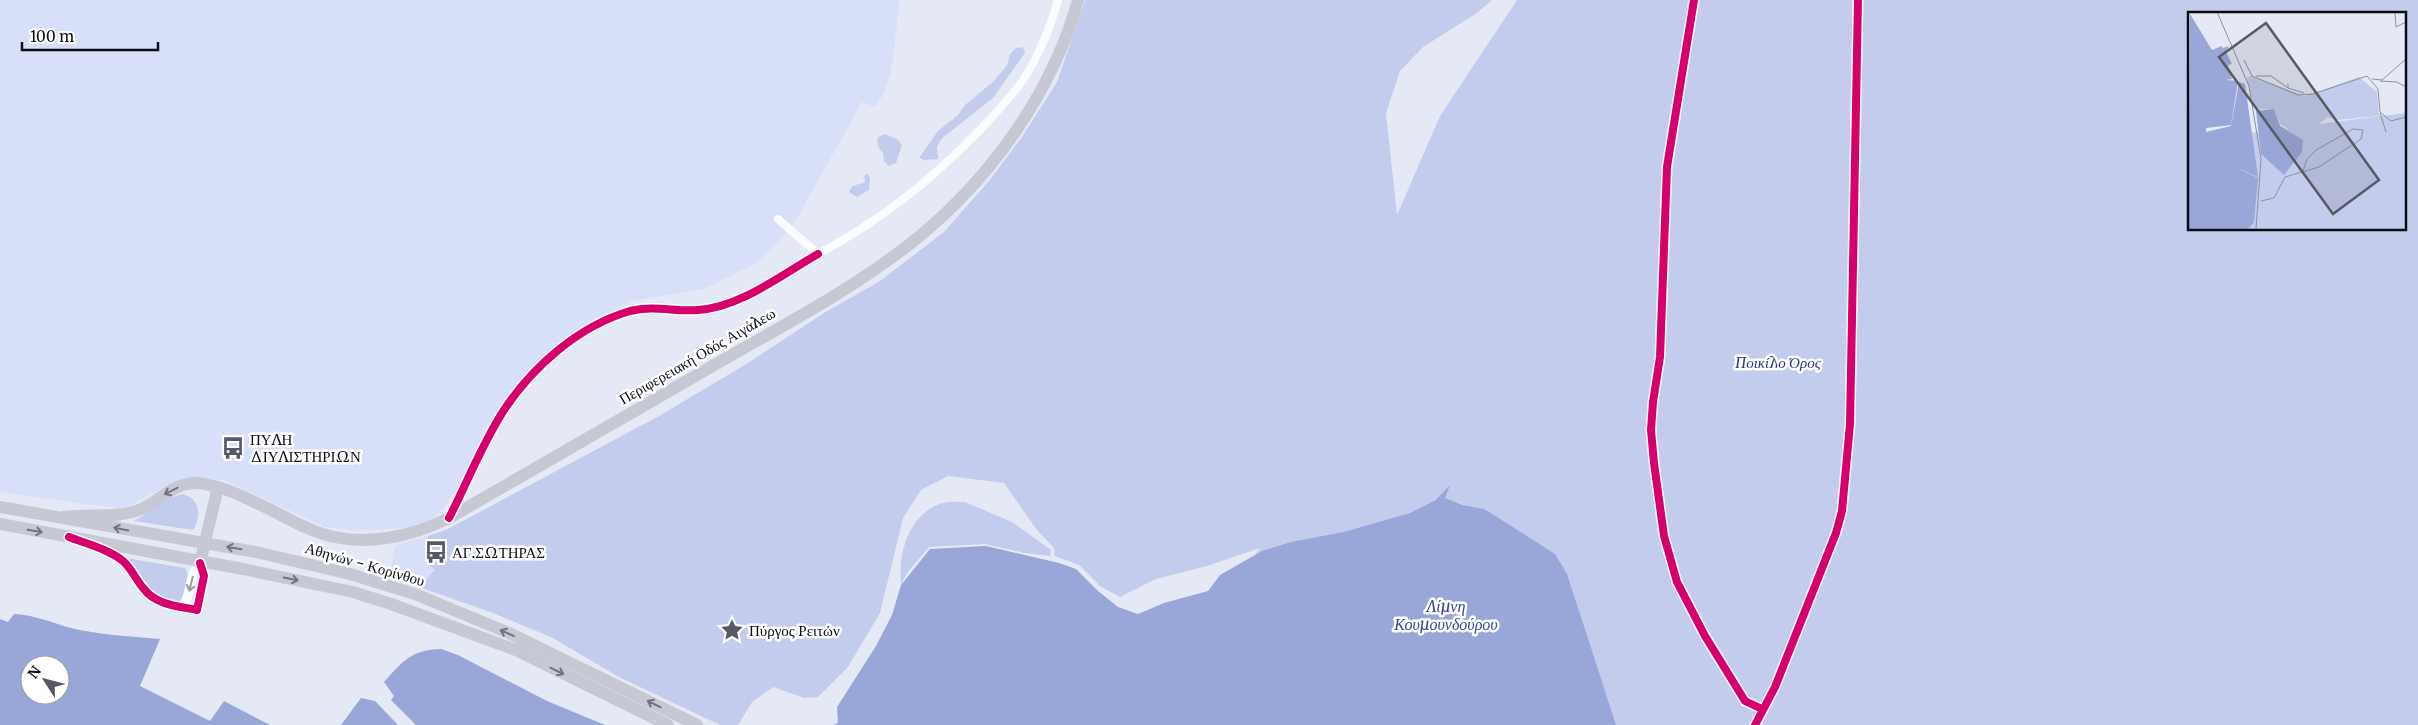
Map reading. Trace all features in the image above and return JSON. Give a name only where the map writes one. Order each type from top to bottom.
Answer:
[{"type":"highway","name":"Περιφερειακή Οδός Αιγάλεω","points":[[64,518],[84,514],[125,514],[141,509],[170,491],[190,483],[218,487],[311,530],[338,538],[372,539],[403,536],[449,518],[800,315],[881,264],[920,236],[962,197],[1004,147],[1022,121],[1039,93],[1065,38],[1078,0]]},
{"type":"highway","points":[[200,562],[218,487]]},
{"type":"highway","name":"Αθηνών - Κορίνθου","points":[[0,507],[256,552],[350,574],[414,594],[509,633],[697,725]]},
{"type":"highway","name":"Αθηνών - Κορίνθου","points":[[0,524],[243,569],[353,592],[427,616],[516,650],[668,725]]},
{"type":"street","points":[[449,518],[505,409],[533,374],[572,340],[630,311],[666,308],[697,310],[719,307],[747,295],[884,215],[917,190],[995,114],[1022,81],[1040,51],[1058,0]]},
{"type":"street","points":[[1694,0],[1666,167],[1660,357],[1652,402],[1651,430],[1654,463],[1664,536],[1677,582],[1701,630],[1745,701],[1762,709]]},
{"type":"street","points":[[1754,725],[1775,686],[1836,533],[1842,511],[1850,424],[1858,0]]},
{"type":"street","points":[[778,219],[818,254]]},
{"type":"street","points":[[69,537],[114,555],[124,562],[132,570],[143,588],[154,599],[197,610],[204,576],[200,562]]},
{"type":"street","points":[[185,607],[193,574],[200,562]]},
{"type":"shaded area","points":[[0,0],[900,0],[891,72],[883,95],[875,107],[862,102],[799,215],[785,234],[756,263],[704,289],[633,301],[587,323],[548,352],[529,372],[484,429],[472,465],[444,508],[431,520],[415,527],[357,531],[325,527],[223,480],[194,478],[166,486],[124,509],[0,492]]},
{"type":"shaded area","points":[[428,536],[430,566],[435,570],[419,587],[389,575],[396,545]]},
{"type":"green space","name":"Ποικίλο Όρος","points":[[1085,0],[1492,0],[1477,13],[1423,47],[1400,71],[1386,113],[1397,215],[1440,116],[1517,0],[2418,0],[2418,725],[1137,725],[1156,694],[1260,548],[1207,566],[1156,579],[1120,597],[1100,586],[1079,565],[1055,556],[1054,548],[1037,530],[1004,483],[948,476],[921,490],[903,518],[880,613],[848,667],[818,697],[804,698],[773,687],[752,702],[738,725],[720,725],[619,677],[551,637],[493,613],[419,587],[435,570],[430,566],[428,536],[448,529],[659,416],[748,363],[824,313],[880,281],[944,232],[989,181],[1022,137],[1057,82]]},
{"type":"green space","points":[[1023,47],[1025,53],[993,98],[941,139],[937,147],[938,159],[924,160],[919,158],[938,131],[994,81],[1007,65],[1010,54],[1016,48]]},
{"type":"green space","points":[[885,134],[897,139],[902,145],[896,163],[889,166],[884,161],[883,153],[877,144],[878,137]]},
{"type":"green space","points":[[867,174],[870,177],[869,190],[857,197],[849,192],[853,186],[865,182],[864,176]]},
{"type":"green space","points":[[183,494],[193,500],[198,509],[198,519],[193,530],[134,521],[170,498]]},
{"type":"green space","points":[[965,502],[1012,522],[1051,550],[1050,556],[1025,553],[985,544],[929,547],[907,573],[901,585],[901,561],[913,526],[930,508],[942,503]]},
{"type":"green space","points":[[126,558],[185,568],[188,574],[183,595],[179,602],[156,595]]},
{"type":"water","name":"Λίμνη Κουμουνδούρου","points":[[1450,485],[1445,498],[1462,505],[1484,509],[1555,554],[1567,574],[1616,725],[834,725],[838,723],[837,707],[876,646],[892,615],[901,585],[930,549],[986,546],[1059,563],[1076,569],[1098,591],[1118,607],[1138,614],[1164,603],[1208,591],[1220,575],[1262,551],[1291,542],[1344,532],[1410,513],[1436,500]]},
{"type":"water","points":[[14,614],[34,617],[90,632],[160,639],[140,686],[210,721],[224,701],[270,725],[0,725],[0,619],[8,622]]},
{"type":"water","points":[[441,649],[458,655],[547,701],[605,725],[416,725],[391,700],[394,696],[384,682],[408,658],[422,652]]},
{"type":"water","points":[[361,698],[375,701],[398,725],[341,725]]},
{"type":"cycle path","points":[[1694,0],[1667,167],[1660,357],[1651,430],[1654,463],[1664,536],[1677,582],[1705,636],[1745,701],[1762,709]]},
{"type":"cycle path","points":[[1755,725],[1775,687],[1836,533],[1842,511],[1850,424],[1858,0]]},
{"type":"cycle path","points":[[449,518],[504,410],[543,363],[575,337],[611,318],[639,309],[698,310],[730,303],[760,289],[818,254]]},
{"type":"cycle path","points":[[69,537],[104,550],[123,561],[144,589],[161,602],[197,610],[204,576],[200,563]]},
{"type":"place","name":"ΠΥΛΗ ΔΙΥΛΙΣΤΗΡΙΩΝ","points":[[233,448]]},
{"type":"place","name":"ΑΓ.ΣΩΤΗΡΑΣ","points":[[436,552]]},
{"type":"place","name":"Πύργος Ρειτών","points":[[732,630]]}]
